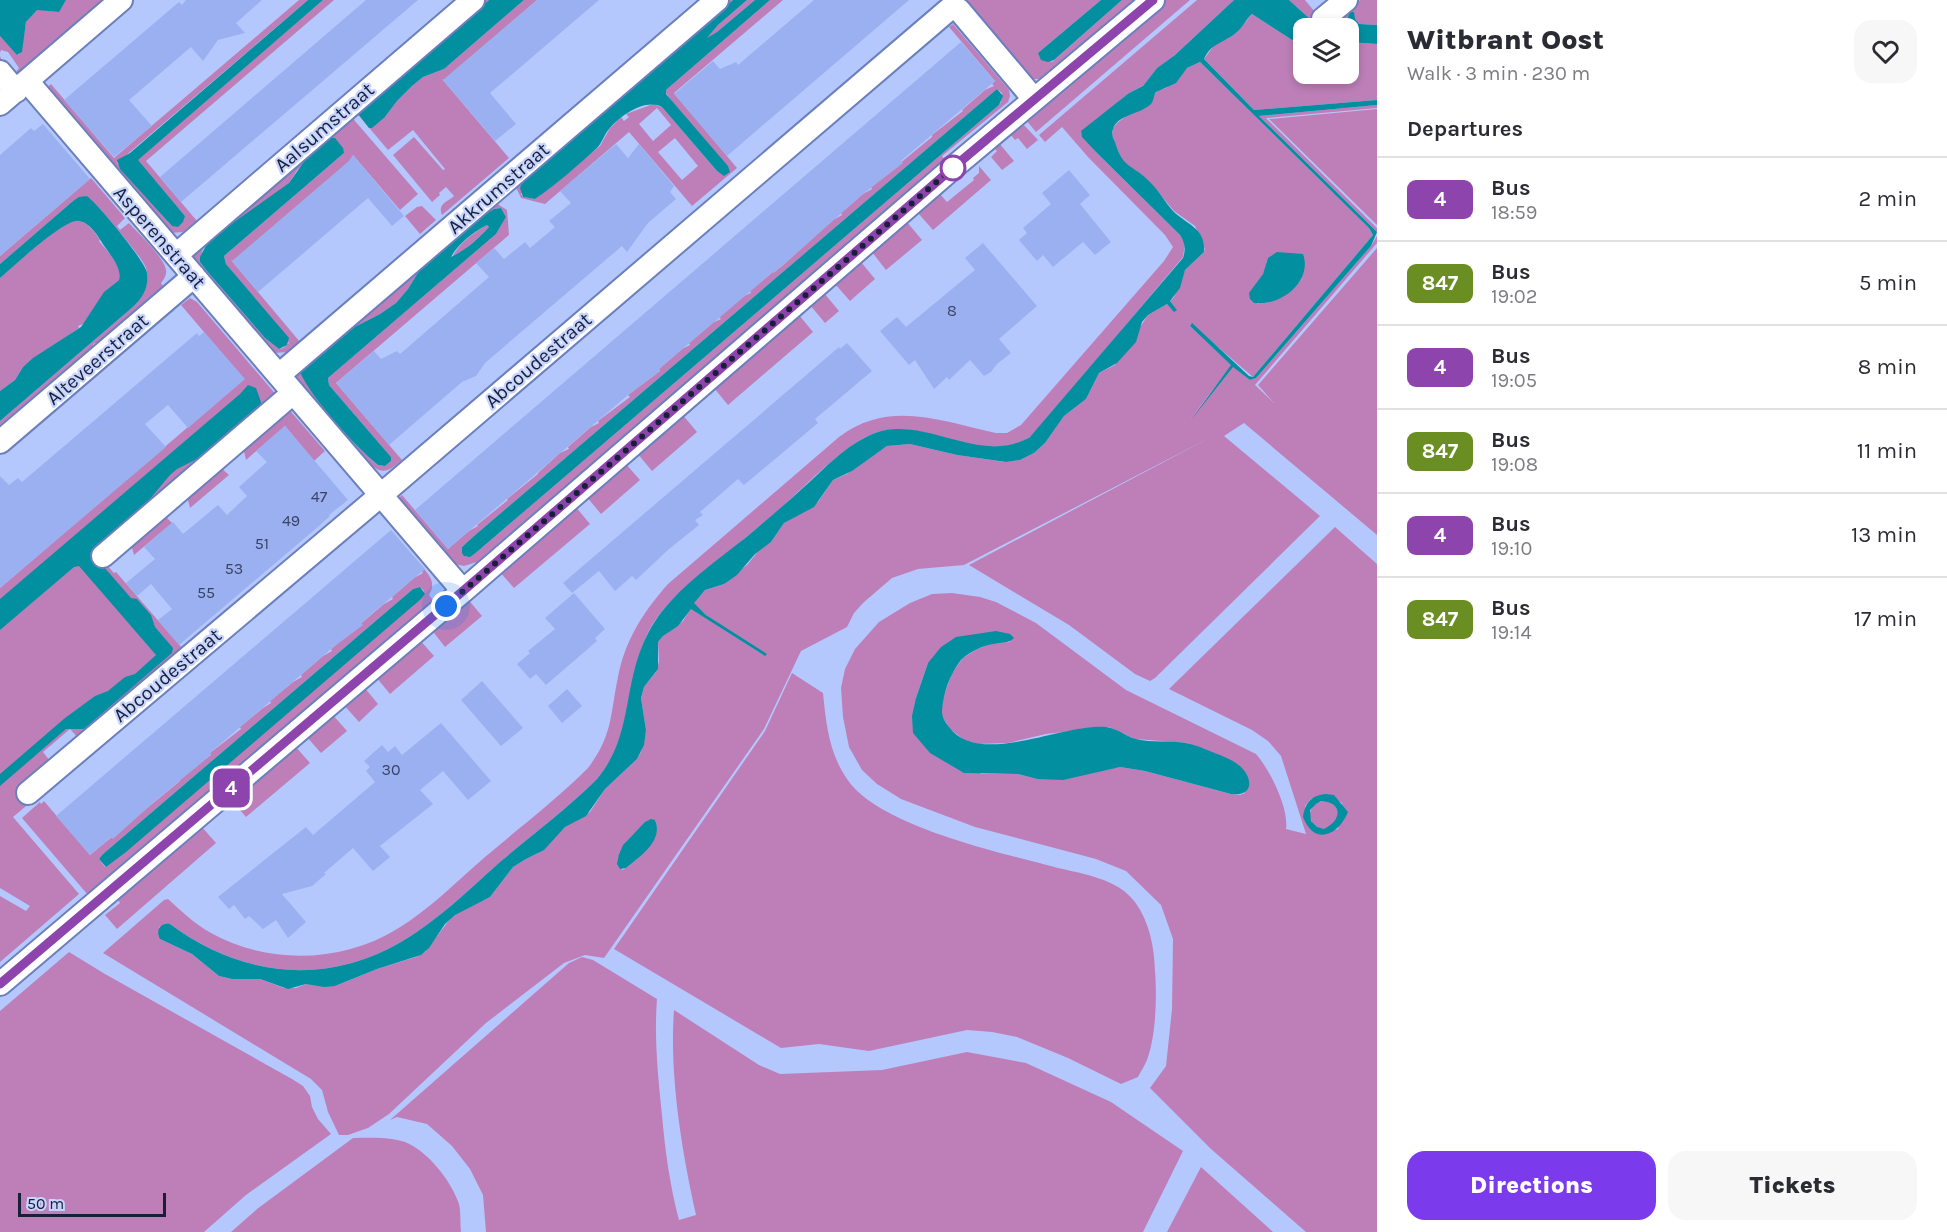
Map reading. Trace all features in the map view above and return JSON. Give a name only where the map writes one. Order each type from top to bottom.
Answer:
[{"type":"street","points":[[14,92],[121,0]]},
{"type":"street","name":"Aalsumstraat","points":[[176,255],[473,0]]},
{"type":"street","name":"Akkrumstraat","points":[[279,375],[717,0]]},
{"type":"street","points":[[0,984],[463,591],[1034,99],[1153,0]]},
{"type":"street","points":[[1324,18],[1346,0]]},
{"type":"street","name":"Abcoudestraat","points":[[28,793],[381,495],[946,11],[952,7],[959,10],[1034,99]]},
{"type":"street","name":"Asperenstraat","points":[[0,72],[14,92],[176,255],[463,591]]},
{"type":"street","name":"Alteveerstraat","points":[[0,442],[194,276]]},
{"type":"street","points":[[103,556],[293,393]]},
{"type":"shaded area","points":[[0,0],[66,0],[59,12],[37,10],[26,22],[22,52],[17,55],[0,36]]},
{"type":"shaded area","points":[[66,0],[109,0],[25,71],[16,72],[19,68],[8,52],[1,50],[0,53],[0,36],[18,55],[21,52],[26,22],[37,9],[58,12]]},
{"type":"shaded area","points":[[299,0],[308,0],[117,163],[172,226],[185,216],[137,160],[323,0],[334,0],[146,161],[197,221],[183,232],[171,233],[46,88],[51,84],[114,158]]},
{"type":"shaded area","points":[[308,0],[323,0],[138,160],[185,216],[178,227],[172,226],[120,169],[117,160],[130,153]]},
{"type":"shaded area","points":[[482,0],[489,0],[359,112],[385,117],[397,101],[423,77],[444,69],[524,0],[537,0],[444,80],[442,79],[509,158],[442,215],[442,205],[454,196],[446,187],[432,202],[393,155],[414,137],[443,170],[445,169],[413,130],[388,150],[354,110]]},
{"type":"shaded area","points":[[489,0],[524,0],[444,69],[423,77],[412,86],[385,117],[369,128],[358,112]]},
{"type":"shaded area","points":[[728,0],[733,0],[577,133],[521,194],[523,197],[535,199],[600,146],[610,128],[621,117],[624,121],[629,117],[626,114],[653,104],[662,107],[717,171],[725,176],[666,90],[770,0],[783,0],[674,93],[737,168],[692,206],[629,132],[545,204],[521,198],[514,183]],"holes":[[[657,108],[671,125],[653,141],[639,124]],[[675,138],[698,166],[682,180],[658,152]]]},
{"type":"shaded area","points":[[733,0],[747,0],[718,25],[707,38],[755,0],[770,0],[666,90],[666,94],[728,166],[730,172],[724,176],[717,171],[662,107],[648,105],[633,110],[620,119],[609,129],[597,148],[535,199],[523,197],[520,188],[523,180]]},
{"type":"shaded area","points":[[747,0],[755,0],[705,40],[718,25]]},
{"type":"shaded area","points":[[961,0],[1101,0],[1038,53],[1052,62],[1122,0],[1134,0],[1045,76],[1032,79]]},
{"type":"shaded area","points":[[1101,0],[1122,0],[1054,60],[1048,62],[1041,60],[1038,53]]},
{"type":"shaded area","points":[[1166,0],[1190,0],[1036,132],[1026,120]]},
{"type":"shaded area","points":[[1197,0],[1234,0],[1175,55],[1157,68],[1143,86],[1129,93],[1081,133],[1098,154],[1180,235],[1185,243],[1183,257],[1036,432],[1017,444],[996,447],[974,445],[908,430],[887,430],[866,437],[842,453],[684,589],[660,614],[647,635],[640,653],[617,746],[609,763],[597,779],[452,905],[401,942],[372,956],[342,965],[313,970],[283,969],[254,964],[225,955],[197,942],[170,924],[159,927],[160,939],[192,954],[219,976],[232,979],[260,979],[284,988],[296,988],[306,984],[335,986],[425,952],[450,919],[460,911],[490,897],[513,867],[538,853],[565,827],[590,812],[605,789],[637,759],[646,730],[641,698],[644,687],[656,672],[659,661],[658,642],[683,621],[691,608],[765,656],[706,615],[693,603],[705,590],[724,584],[748,564],[759,550],[771,542],[784,523],[818,502],[833,480],[847,474],[887,446],[910,444],[957,455],[1005,462],[1020,460],[1034,453],[1045,443],[1064,416],[1086,399],[1099,373],[1115,365],[1148,315],[1167,304],[1174,311],[1176,309],[1170,301],[1174,297],[1185,270],[1204,252],[1205,249],[1195,226],[1174,211],[1142,175],[1127,166],[1120,158],[1112,135],[1117,123],[1153,97],[1158,90],[1166,88],[1187,68],[1200,62],[1369,228],[1373,235],[1253,377],[1191,324],[1190,326],[1232,365],[1191,418],[1233,366],[1250,380],[1256,378],[1371,246],[1377,236],[1377,243],[1255,385],[1274,403],[1258,385],[1377,248],[1377,535],[1244,423],[1224,436],[1320,516],[1150,681],[1135,674],[1069,625],[969,565],[1213,436],[964,565],[918,569],[892,578],[863,603],[854,613],[847,627],[801,651],[764,729],[604,958],[585,955],[564,963],[486,1023],[389,1114],[368,1128],[348,1135],[339,1135],[328,1112],[322,1090],[311,1079],[103,953],[168,899],[194,922],[211,933],[256,951],[280,955],[329,954],[376,940],[397,929],[432,904],[588,768],[606,735],[625,651],[651,605],[668,584],[839,437],[858,425],[896,416],[935,419],[996,433],[1007,433],[1021,425],[1164,261],[1173,247],[1165,235],[1088,157],[1062,127],[1045,142],[1039,135]],"holes":[[[1267,261],[1302,278],[1294,288],[1282,296],[1270,302],[1257,304],[1261,278]],[[655,820],[655,834],[647,849],[622,870],[619,854],[629,838]]]},
{"type":"shaded area","points":[[1234,0],[1289,0],[1309,18],[1293,18],[1293,41],[1252,14],[1237,32],[1214,46],[1204,59],[1254,110],[1377,100],[1377,105],[1259,116],[1377,232],[1371,246],[1256,378],[1250,380],[1233,367],[1191,420],[1231,365],[1190,326],[1192,323],[1249,376],[1253,377],[1373,235],[1369,228],[1200,62],[1187,68],[1176,83],[1156,92],[1152,103],[1147,107],[1115,124],[1112,133],[1121,158],[1144,176],[1173,211],[1199,232],[1204,244],[1204,252],[1185,270],[1180,288],[1170,301],[1177,310],[1174,312],[1167,304],[1148,315],[1142,322],[1136,342],[1117,363],[1099,373],[1086,399],[1064,416],[1045,443],[1034,453],[1020,460],[1006,462],[957,455],[910,444],[887,446],[852,471],[833,480],[814,507],[784,523],[771,542],[755,554],[737,575],[724,584],[705,590],[694,603],[706,615],[767,654],[765,656],[691,609],[678,626],[658,642],[658,669],[644,687],[641,698],[646,730],[644,745],[637,759],[605,789],[586,816],[565,827],[544,850],[513,867],[490,897],[455,915],[421,955],[335,986],[306,984],[288,989],[260,979],[232,979],[219,976],[192,954],[160,939],[158,933],[160,927],[170,924],[197,942],[225,955],[254,964],[283,969],[313,970],[342,965],[372,956],[401,942],[452,905],[597,779],[608,763],[622,730],[632,679],[643,644],[662,612],[690,582],[756,529],[842,453],[868,436],[888,430],[929,433],[990,446],[1010,445],[1030,437],[1183,258],[1184,243],[1180,235],[1098,154],[1082,137],[1081,131],[1129,93],[1143,86],[1157,68],[1175,55]]},
{"type":"shaded area","points":[[1289,0],[1305,0],[1320,18],[1309,18]]},
{"type":"shaded area","points":[[1356,0],[1358,2],[1377,0],[1377,25],[1359,24],[1359,18],[1354,18],[1350,13],[1348,18],[1333,18]]},
{"type":"shaded area","points":[[1350,12],[1354,12],[1355,18],[1348,18]]},
{"type":"shaded area","points":[[1252,14],[1293,41],[1293,84],[1359,84],[1359,43],[1377,44],[1377,100],[1254,110],[1204,59],[1215,44],[1236,33]]},
{"type":"shaded area","points":[[953,24],[1009,90],[1008,102],[942,156],[946,161],[477,562],[464,566],[454,564],[398,499],[402,495],[448,549],[478,526],[560,453],[569,449],[568,447],[591,427],[599,423],[598,421],[630,397],[628,395],[660,371],[659,369],[690,345],[689,343],[712,323],[721,319],[719,317],[742,297],[751,293],[750,291],[781,267],[833,220],[842,215],[841,213],[872,189],[871,187],[985,90],[994,86],[992,84],[995,81],[949,27]],"holes":[[[997,89],[1002,93],[999,105],[478,551],[466,557],[462,547],[474,536]]]},
{"type":"shaded area","points":[[1359,24],[1377,25],[1377,44],[1359,43]]},
{"type":"shaded area","points":[[0,56],[4,64],[16,72],[11,71],[0,62]]},
{"type":"shaded area","points":[[997,89],[1003,96],[999,105],[478,551],[470,557],[464,556],[462,547],[474,536]]},
{"type":"shaded area","points":[[1377,105],[1377,108],[1266,118],[1377,228],[1377,232],[1259,116]]},
{"type":"shaded area","points":[[1377,109],[1377,225],[1269,119]]},
{"type":"shaded area","points":[[349,114],[418,194],[400,210],[353,155],[353,158],[233,261],[231,260],[300,342],[287,352],[274,353],[193,260],[193,252]],"holes":[[[344,153],[224,256],[226,264],[289,343],[283,348],[279,349],[265,338],[207,271],[200,262],[203,248],[209,240],[275,195],[289,183],[298,169]]]},
{"type":"shaded area","points":[[1022,123],[1038,140],[1027,149],[1018,138],[1015,140],[1010,134]]},
{"type":"shaded area","points":[[328,138],[335,138],[344,153],[224,256],[226,264],[289,338],[287,345],[279,349],[265,338],[207,271],[200,262],[200,257],[209,240],[289,183],[306,159]]},
{"type":"shaded area","points":[[999,143],[1014,161],[1002,170],[991,157],[997,151],[994,148]]},
{"type":"shaded area","points":[[979,166],[991,180],[933,230],[918,213],[940,194],[947,202],[974,180],[973,178],[979,173]]},
{"type":"shaded area","points":[[91,178],[125,218],[117,226],[120,230],[129,223],[161,259],[166,272],[161,283],[163,286],[0,426],[0,421],[134,306],[145,289],[147,274],[143,262],[87,196],[73,201],[0,264],[0,256]]},
{"type":"shaded area","points":[[87,196],[139,257],[147,273],[145,291],[134,306],[0,421],[0,391],[15,380],[23,367],[33,358],[81,327],[104,292],[119,280],[119,271],[113,258],[94,231],[79,221],[72,222],[51,235],[0,278],[0,264],[73,201]]},
{"type":"shaded area","points":[[493,201],[507,210],[509,235],[336,383],[402,460],[389,470],[382,471],[374,467],[371,470],[299,387],[297,374],[303,363]],"holes":[[[501,208],[506,217],[496,234],[328,378],[329,385],[391,457],[391,461],[385,466],[378,465],[346,433],[321,403],[310,389],[301,369],[343,333],[396,303],[422,266],[475,221],[494,209]]]},
{"type":"shaded area","points":[[422,206],[436,220],[420,234],[405,216]]},
{"type":"shaded area","points":[[501,208],[506,217],[496,234],[328,378],[329,385],[391,457],[391,461],[385,466],[378,465],[358,447],[324,408],[306,383],[300,372],[301,369],[343,333],[396,303],[422,266],[475,221],[494,209]],"holes":[[[487,225],[489,227],[472,244],[451,257],[471,235]]]},
{"type":"shaded area","points":[[78,220],[93,231],[114,259],[119,269],[119,280],[108,289],[83,324],[78,326],[79,328],[23,367],[15,380],[0,391],[0,278],[49,236],[70,222]]},
{"type":"shaded area","points":[[907,222],[922,240],[886,270],[872,252]]},
{"type":"shaded area","points":[[487,225],[489,227],[481,236],[452,258],[466,239]]},
{"type":"shaded area","points":[[1277,252],[1303,254],[1305,264],[1299,283],[1284,297],[1264,303],[1254,303],[1249,293],[1263,274],[1268,258]]},
{"type":"shaded area","points":[[861,262],[875,279],[850,301],[835,284]]},
{"type":"shaded area","points":[[824,293],[839,311],[825,323],[810,305]]},
{"type":"shaded area","points":[[190,298],[197,302],[278,397],[96,553],[114,573],[116,572],[182,648],[78,738],[70,729],[43,752],[50,761],[31,802],[13,817],[79,894],[0,962],[0,896],[26,911],[30,906],[0,888],[0,588],[244,379],[181,305]]},
{"type":"shaded area","points":[[799,315],[813,332],[728,405],[714,388]]},
{"type":"shaded area","points":[[248,385],[256,388],[261,402],[260,409],[203,456],[177,469],[144,506],[91,552],[131,598],[137,599],[151,615],[155,627],[173,648],[172,653],[84,729],[66,729],[0,786],[0,774],[65,718],[95,696],[108,691],[125,677],[135,674],[156,655],[79,566],[74,567],[0,630],[0,599]]},
{"type":"shaded area","points":[[286,406],[325,451],[314,461],[285,426],[246,460],[243,447]]},
{"type":"shaded area","points":[[682,414],[697,432],[652,471],[637,453]]},
{"type":"shaded area","points":[[625,463],[640,480],[601,514],[586,496]]},
{"type":"shaded area","points":[[220,467],[229,475],[190,508],[187,496]]},
{"type":"shaded area","points":[[575,506],[590,524],[514,588],[499,571]]},
{"type":"shaded area","points":[[164,515],[172,523],[134,555],[131,544]]},
{"type":"shaded area","points":[[1335,527],[1377,564],[1377,1232],[1306,1232],[1211,1149],[1150,1088],[1166,1066],[1172,1009],[1173,939],[1161,905],[1126,871],[1096,859],[975,827],[901,799],[877,784],[862,770],[849,747],[843,717],[841,688],[845,669],[855,649],[879,622],[910,603],[932,594],[952,593],[996,602],[1036,623],[1126,690],[1256,754],[1282,800],[1286,829],[1306,834],[1281,756],[1268,741],[1252,730],[1169,689]],"holes":[[[1010,634],[1010,642],[994,643],[977,649],[963,658],[952,673],[942,701],[942,716],[950,729],[964,740],[979,744],[1008,743],[1046,734],[1109,727],[1135,739],[1188,743],[1245,793],[1231,794],[1145,771],[1120,767],[1037,779],[1018,774],[981,774],[916,698],[928,663]],[[1325,794],[1342,803],[1338,829],[1319,834],[1311,829],[1305,806],[1311,799]]]},
{"type":"shaded area","points":[[424,569],[431,579],[432,588],[429,595],[433,600],[88,895],[22,818],[44,801],[90,855],[180,781],[179,779],[211,755],[210,753],[241,729],[240,727],[293,682],[302,677],[301,675],[332,651],[331,649],[393,599],[392,597]],"holes":[[[420,587],[424,591],[105,867],[99,859],[103,854],[413,589]]]},
{"type":"shaded area","points":[[420,587],[425,594],[421,599],[126,852],[106,867],[99,859],[413,589]]},
{"type":"shaded area","points":[[467,598],[482,616],[445,647],[431,629]]},
{"type":"shaded area","points":[[996,631],[1010,634],[1014,638],[1007,642],[980,648],[964,657],[950,678],[946,691],[943,717],[949,727],[963,739],[980,744],[1001,744],[1068,731],[1106,727],[1136,739],[1186,743],[1225,757],[1245,771],[1249,781],[1247,790],[1244,793],[1231,794],[1145,771],[1120,767],[1063,780],[1037,779],[1018,774],[964,773],[930,753],[913,733],[912,716],[928,663],[941,647],[956,637]]},
{"type":"shaded area","points":[[419,639],[434,656],[390,694],[376,677]]},
{"type":"shaded area","points":[[792,673],[823,693],[827,727],[836,759],[847,779],[863,796],[886,811],[944,836],[1006,855],[1100,879],[1119,888],[1135,902],[1150,935],[1156,991],[1151,1048],[1138,1077],[1121,1084],[1068,1058],[1017,1037],[992,1032],[967,1030],[869,1051],[819,1044],[781,1048],[614,949],[765,731]]},
{"type":"shaded area","points":[[364,687],[378,704],[359,722],[343,704]]},
{"type":"shaded area","points":[[332,714],[347,731],[321,753],[306,736]]},
{"type":"shaded area","points":[[295,746],[310,763],[246,817],[231,800]]},
{"type":"shaded area","points":[[1325,794],[1334,795],[1348,812],[1344,820],[1332,832],[1319,834],[1313,832],[1303,817],[1309,801]],"holes":[[[1321,801],[1328,802],[1336,808],[1337,817],[1330,826],[1324,829],[1317,827],[1311,821],[1310,810]]]},
{"type":"shaded area","points":[[1324,801],[1334,805],[1338,815],[1334,825],[1324,829],[1314,825],[1310,815],[1314,805]]},
{"type":"shaded area","points":[[655,820],[657,828],[653,842],[626,868],[620,869],[617,864],[623,845],[645,822]]},
{"type":"shaded area","points":[[201,826],[216,843],[117,929],[105,915],[120,903],[117,898]]},
{"type":"shaded area","points":[[69,952],[303,1086],[310,1096],[318,1119],[331,1134],[246,1195],[204,1232],[0,1232],[0,1011]]},
{"type":"shaded area","points":[[582,957],[593,960],[657,999],[657,1057],[663,1128],[670,1181],[679,1220],[696,1215],[686,1166],[675,1087],[674,1010],[759,1065],[780,1074],[882,1070],[967,1052],[1026,1063],[1111,1102],[1183,1151],[1143,1232],[486,1232],[483,1195],[470,1169],[452,1146],[427,1124],[397,1117],[390,1120],[569,963]]},
{"type":"shaded area","points":[[353,1138],[384,1138],[400,1141],[413,1146],[427,1157],[440,1171],[456,1196],[460,1207],[461,1232],[231,1232],[257,1209]]},
{"type":"shaded area","points":[[1201,1167],[1273,1232],[1167,1232]]},
{"type":"building","points":[[186,0],[262,0],[236,23],[245,33],[218,40],[203,61],[191,47],[129,100],[152,126],[114,157],[64,100],[179,2],[182,5]]},
{"type":"building","points":[[366,0],[418,0],[181,202],[160,177]]},
{"type":"building","points":[[537,0],[599,0],[490,93],[516,124],[495,141],[443,80]]},
{"type":"building","points":[[814,0],[909,0],[727,156],[674,94],[713,61],[720,69],[736,62],[738,65]]},
{"type":"building","points":[[961,42],[995,81],[901,161],[903,163],[863,194],[774,273],[659,369],[660,371],[628,395],[448,549],[415,510]]},
{"type":"building","points":[[43,124],[90,179],[0,256],[0,155],[31,128],[34,131]]},
{"type":"building","points":[[616,144],[628,158],[639,144],[674,186],[670,192],[676,199],[648,223],[627,252],[622,246],[485,363],[476,376],[462,382],[389,445],[336,383],[374,351],[381,359],[397,351],[400,354],[489,277],[476,263],[494,248],[504,259],[525,242],[530,248],[555,227],[549,221],[571,203],[560,191]]},
{"type":"building","points":[[353,155],[404,216],[392,226],[368,198],[258,292],[232,261],[348,162]]},
{"type":"building","points":[[1069,170],[1090,195],[1080,204],[1111,242],[1095,255],[1083,242],[1053,267],[1043,255],[1037,261],[1019,240],[1027,233],[1023,228],[1051,204],[1042,193]]},
{"type":"building","points":[[983,243],[1037,306],[999,339],[1011,353],[991,372],[984,376],[970,360],[949,380],[947,377],[934,389],[915,360],[909,365],[880,331],[897,317],[906,327],[975,270],[965,258]]},
{"type":"building","points":[[204,332],[245,379],[188,428],[168,405],[145,424],[166,447],[0,588],[0,476],[9,485],[18,478],[22,482],[197,333],[199,336]]},
{"type":"building","points":[[847,343],[872,371],[815,419],[818,423],[744,485],[738,479],[700,512],[703,515],[695,520],[699,525],[636,580],[632,576],[615,591],[599,571],[572,593],[563,583],[839,347],[840,349]]},
{"type":"building","points":[[285,426],[348,500],[179,645],[158,620],[172,609],[151,584],[137,596],[126,583],[155,559],[144,547],[173,522],[183,534],[218,505],[227,515],[247,496],[239,487],[267,462],[256,451]]},
{"type":"building","points":[[391,530],[425,569],[113,839],[111,837],[90,855],[56,816]]},
{"type":"building","points":[[574,593],[605,629],[595,638],[597,641],[546,685],[536,674],[530,679],[517,664],[530,653],[528,651],[555,629],[545,618]]},
{"type":"building","points":[[482,681],[523,728],[501,746],[461,700]]},
{"type":"building","points":[[567,689],[582,706],[562,723],[548,706]]},
{"type":"building","points":[[441,723],[491,781],[468,800],[443,771],[420,790],[433,804],[380,846],[390,857],[373,871],[353,848],[312,886],[282,894],[306,922],[288,938],[276,920],[263,929],[249,916],[245,919],[234,905],[229,909],[218,897],[306,827],[313,835],[375,782],[366,771],[370,767],[364,761],[382,745],[388,752],[395,746],[402,755]]},
{"type":"bus line","name":"4","points":[[0,984],[463,591],[955,166],[1153,0]]},
{"type":"route","points":[[446,606],[955,166],[953,168]]}]
